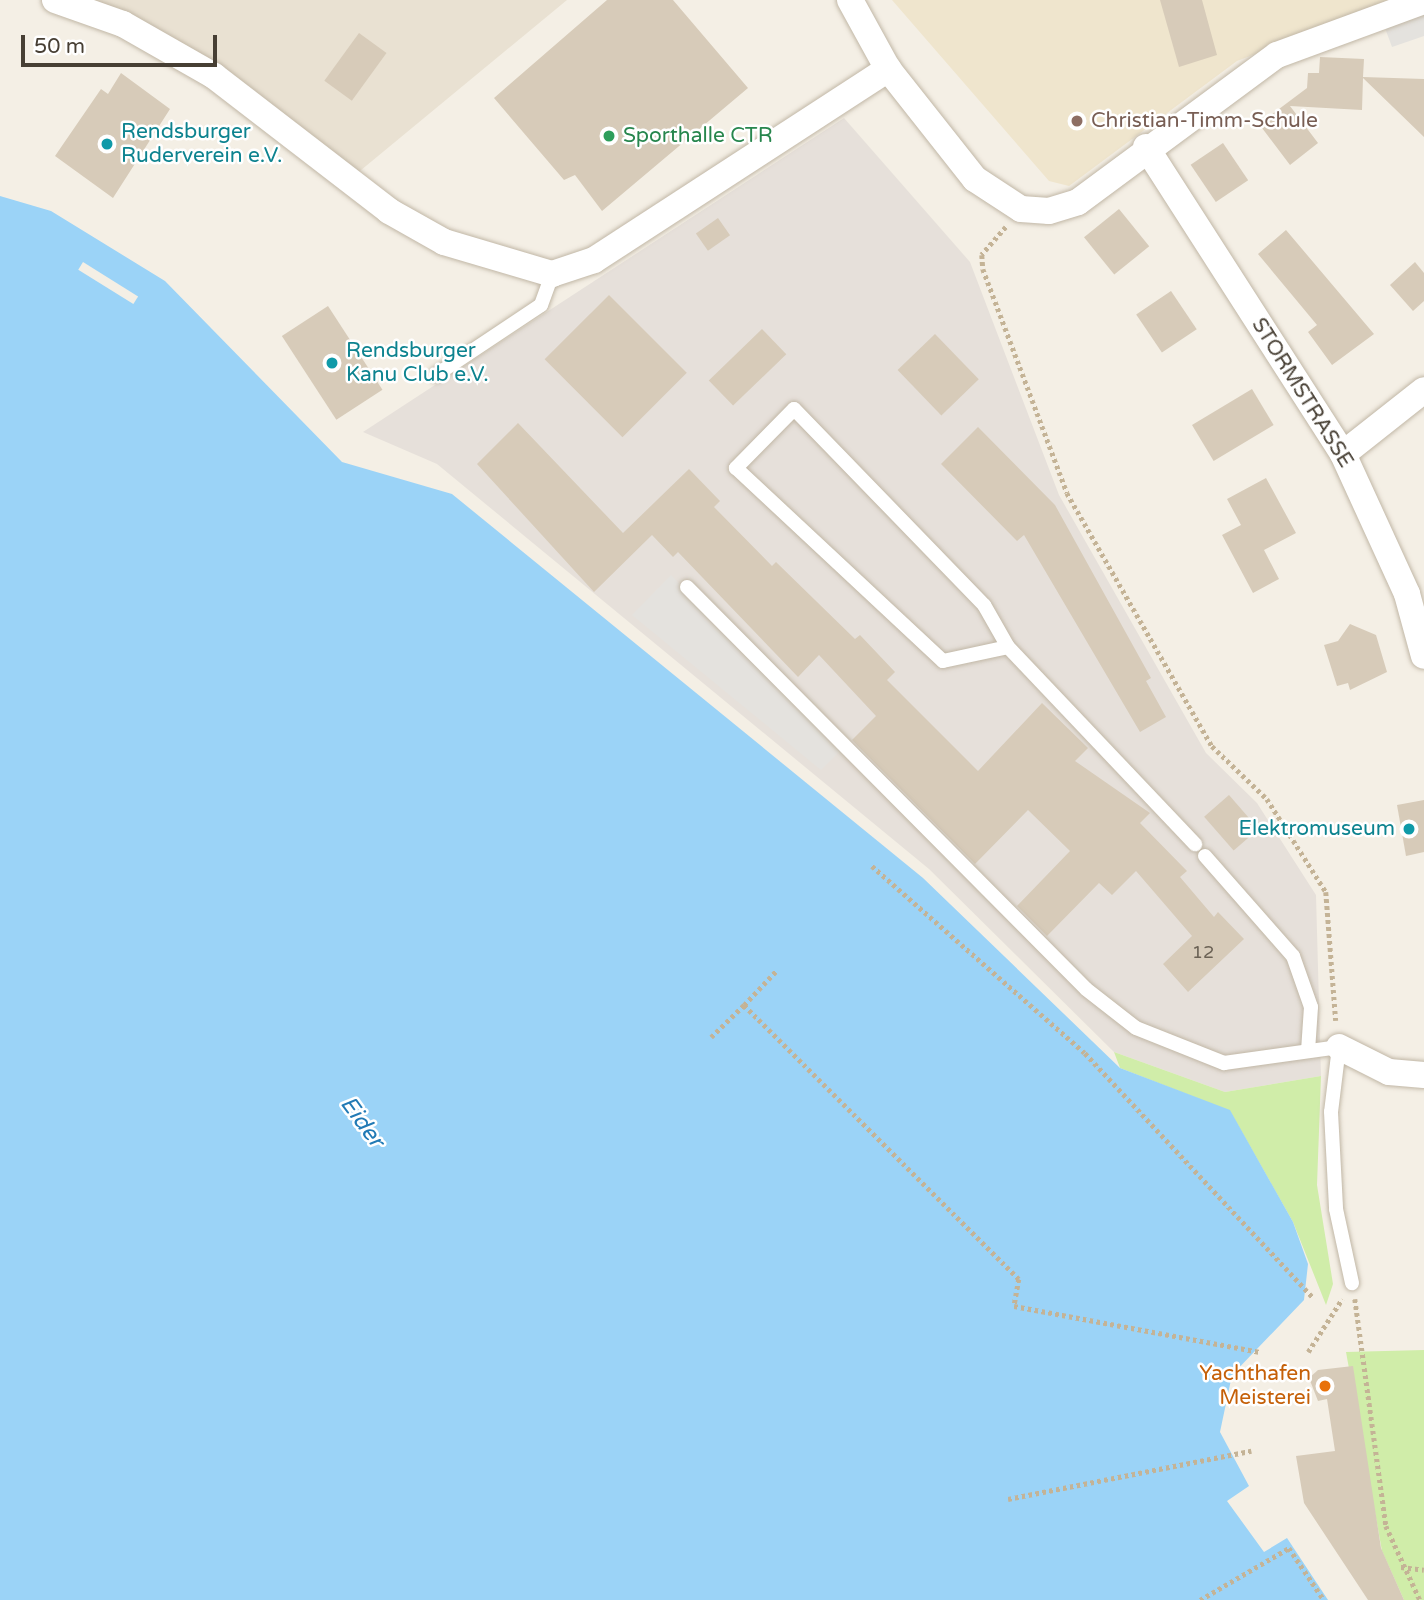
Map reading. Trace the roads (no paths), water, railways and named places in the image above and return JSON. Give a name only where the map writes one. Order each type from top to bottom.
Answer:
[{"type":"street","points":[[55,0],[123,24],[214,76],[389,211],[444,242],[552,274],[594,260],[888,69]]},
{"type":"street","points":[[850,0],[888,69],[975,179],[1021,209],[1049,211],[1078,202],[1146,147],[1277,55],[1424,1]]},
{"type":"street","name":"STORMSTRASSE","points":[[1146,147],[1343,454],[1406,594],[1424,656]]},
{"type":"street","points":[[1343,454],[1424,390]]},
{"type":"street","points":[[1339,1047],[1389,1072],[1424,1075]]},
{"type":"lane","points":[[436,374],[541,305],[552,274]]},
{"type":"lane","points":[[1008,647],[943,661],[736,468],[794,408],[984,606],[1008,647],[1195,844]]},
{"type":"lane","points":[[687,587],[1086,989],[1136,1028],[1224,1063],[1339,1047],[1331,1112],[1335,1181],[1352,1283]]},
{"type":"lane","points":[[1205,856],[1293,956],[1311,1007],[1308,1051]]},
{"type":"water","name":"Eider","points":[[0,196],[51,211],[165,281],[342,462],[452,494],[923,878],[1120,1068],[1230,1110],[1293,1222],[1308,1264],[1304,1300],[1232,1375],[1220,1432],[1249,1486],[1227,1501],[1264,1552],[1287,1538],[1328,1600],[0,1600]]},
{"type":"place","name":"Christian-Timm-Schule","points":[[1077,121]]},
{"type":"place","name":"Sporthalle CTR","points":[[609,136]]},
{"type":"place","name":"Rendsburger Ruderverein e.V.","points":[[107,144]]},
{"type":"place","name":"Rendsburger Kanu Club e.V.","points":[[332,363]]},
{"type":"place","name":"Elektromuseum","points":[[1409,829]]},
{"type":"place","name":"Yachthafen Meisterei","points":[[1325,1386]]}]
